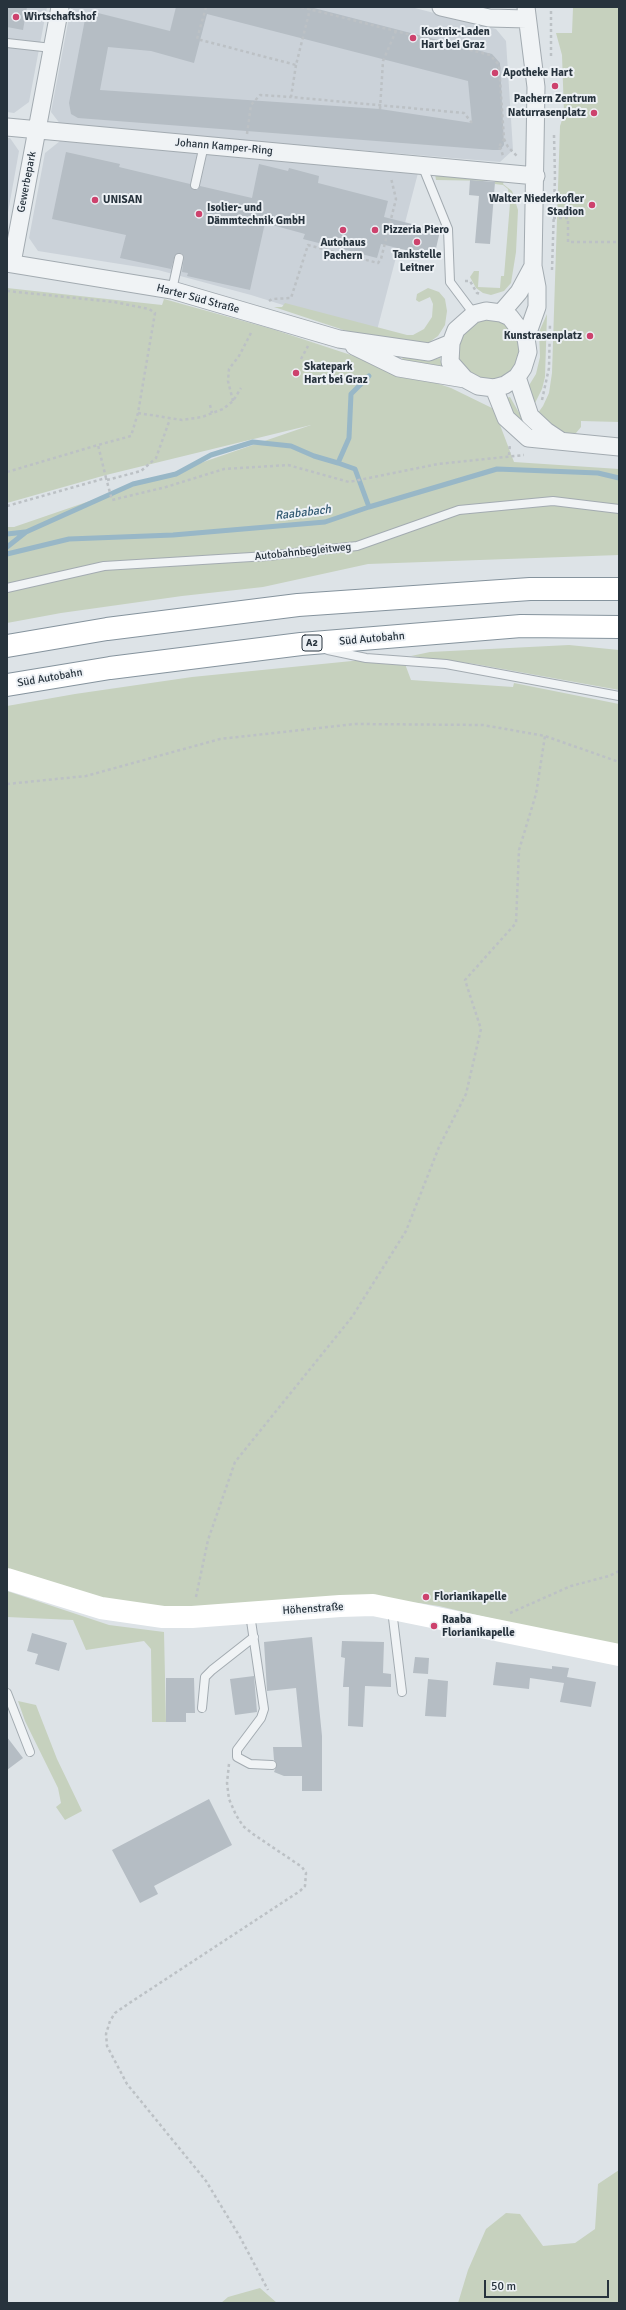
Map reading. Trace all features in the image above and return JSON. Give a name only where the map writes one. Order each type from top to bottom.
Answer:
[{"type":"main road","points":[[7,646],[107,628],[298,606],[530,589],[619,589]]},
{"type":"main road","name":"Süd Autobahn","points":[[7,686],[110,668],[301,644],[521,626],[619,627]]},
{"type":"main road","name":"Höhenstraße","points":[[7,1579],[69,1599],[127,1613],[163,1617],[192,1618],[340,1606],[373,1605],[619,1655]]},
{"type":"street","points":[[7,127],[37,130],[60,7]]},
{"type":"street","points":[[441,7],[488,18],[527,13],[536,87],[536,176],[533,266],[537,288],[537,307],[526,338],[528,352],[523,368],[517,377],[505,385],[494,388],[506,418],[528,438],[562,443],[619,447]]},
{"type":"street","name":"Johann Kamper-Ring","points":[[37,130],[536,176]]},
{"type":"street","name":"Gewerbepark","points":[[10,263],[37,130]]},
{"type":"street","name":"Harter Süd Straße","points":[[10,263],[172,290],[232,309],[257,319],[339,339],[429,352],[451,343]]},
{"type":"street","points":[[501,312],[519,292],[533,266]]},
{"type":"street","points":[[474,314],[486,311],[501,312],[510,317],[526,338]]},
{"type":"street","name":"Harter Süd Straße","points":[[465,379],[450,362],[451,343],[456,330],[474,314]]},
{"type":"street","name":"Harter Süd Straße","points":[[339,339],[399,368],[465,379],[478,386],[494,388]]},
{"type":"street","points":[[517,377],[530,416],[546,432],[562,443]]},
{"type":"lane","points":[[7,43],[52,48]]},
{"type":"lane","points":[[195,185],[204,145]]},
{"type":"lane","points":[[422,165],[448,229],[450,282],[474,314]]},
{"type":"lane","points":[[172,290],[179,258]]},
{"type":"lane","name":"Autobahnbegleitweg","points":[[7,588],[104,566],[268,556],[357,546],[459,510],[553,502],[619,510]]},
{"type":"lane","points":[[301,644],[366,658],[446,664],[619,696]]},
{"type":"lane","points":[[392,1608],[402,1692]]},
{"type":"lane","points":[[250,1614],[264,1709],[260,1718],[238,1750],[237,1757],[242,1762],[250,1764],[272,1765]]},
{"type":"lane","points":[[202,1708],[205,1677],[254,1637]]},
{"type":"lane","points":[[7,1693],[30,1752]]},
{"type":"path","points":[[206,7],[197,39],[296,65]]},
{"type":"path","points":[[301,7],[490,55],[496,59],[499,65],[504,139],[498,148],[502,149],[505,173]]},
{"type":"path","points":[[291,97],[296,65],[310,9]]},
{"type":"path","points":[[380,109],[383,61],[396,30]]},
{"type":"path","points":[[245,149],[251,105],[260,95],[380,104],[464,113],[472,123]]},
{"type":"path","points":[[233,401],[228,381],[229,369],[239,356],[264,304],[272,299],[291,298],[308,245],[378,264],[381,259],[396,199],[390,170],[385,161]]},
{"type":"path","points":[[554,218],[568,218],[568,242],[619,242]]},
{"type":"path","points":[[450,282],[470,281],[477,294],[484,295]]},
{"type":"path","points":[[7,291],[114,302],[149,309],[155,313],[138,413],[131,436],[7,472]]},
{"type":"path","points":[[138,413],[182,420],[212,413],[223,410],[233,401],[241,388]]},
{"type":"path","points":[[210,406],[212,413]]},
{"type":"path","points":[[7,506],[108,481],[141,471],[156,458],[170,419]]},
{"type":"path","points":[[98,445],[112,500],[224,469],[288,465],[349,482],[438,464],[509,455],[531,455]]},
{"type":"path","points":[[7,784],[86,776],[220,739],[355,724],[483,725],[545,736],[619,762]]},
{"type":"path","points":[[192,1618],[208,1540],[235,1462],[352,1317],[406,1231],[439,1147],[466,1094],[481,1029],[465,980],[516,923],[518,850],[536,794],[545,736]]},
{"type":"path","points":[[481,1627],[571,1586],[609,1576],[619,1571]]},
{"type":"path","points":[[238,1750],[231,1757],[227,1769],[229,1799],[236,1816],[243,1826],[253,1834],[302,1867],[306,1873],[305,1886],[294,1895],[115,2013],[106,2034],[107,2046],[127,2084],[206,2180],[240,2237],[268,2290]]},
{"type":"shaded area","points":[[7,7],[47,7],[29,102],[14,113],[7,112]]},
{"type":"shaded area","points":[[71,7],[411,7],[496,29],[506,41],[513,150],[500,162],[61,125],[51,112]]},
{"type":"shaded area","points":[[7,138],[10,138],[19,151],[7,218]]},
{"type":"shaded area","points":[[60,141],[418,173],[376,334],[251,295],[158,270],[38,251],[29,238],[45,153]]},
{"type":"green space","name":"Walter Niederkofler Stadion","points":[[562,7],[619,7],[619,422],[581,421],[581,427],[576,433],[562,433],[535,417],[543,406],[549,393],[552,373],[560,126],[564,114],[562,55],[556,33],[572,33],[573,8]]},
{"type":"green space","points":[[435,174],[504,181],[503,184],[512,191],[518,210],[516,252],[511,283],[504,291],[491,295],[483,293],[476,288],[470,277],[474,271],[479,271],[478,287],[500,288],[501,276],[504,276],[510,203],[508,189],[503,185],[495,184],[495,181],[436,180]]},
{"type":"green space","points":[[7,288],[162,305],[164,299],[272,329],[451,388],[494,409],[514,462],[619,469],[619,555],[368,564],[263,587],[182,596],[61,613],[7,623],[7,527],[14,527],[311,425],[106,475],[7,503]]},
{"type":"green space","points":[[428,288],[439,292],[445,299],[447,311],[445,325],[438,336],[428,343],[418,346],[371,339],[274,307],[282,307],[285,303],[407,335],[413,335],[424,329],[432,317],[433,304],[430,297],[419,302],[416,300],[417,294]]},
{"type":"green space","points":[[547,314],[545,377],[542,389],[531,411],[528,387],[536,374],[540,357],[539,332]]},
{"type":"green space","points":[[488,319],[505,324],[510,328],[514,333],[519,350],[514,367],[510,372],[505,376],[488,381],[471,376],[466,372],[462,367],[457,350],[462,333],[466,328],[471,324]]},
{"type":"green space","points":[[403,357],[428,361],[440,358],[442,367],[401,361]]},
{"type":"green space","points":[[510,397],[522,418],[519,423],[502,399]]},
{"type":"green space","points":[[569,645],[619,650],[619,690],[475,664],[411,656],[430,652]]},
{"type":"green space","points":[[402,656],[411,680],[513,687],[514,683],[619,704],[619,1649],[439,1606],[419,1603],[375,1601],[165,1616],[7,1572],[7,706],[75,694],[192,677]]},
{"type":"green space","points":[[7,1591],[109,1625],[164,1632],[166,1722],[152,1722],[151,1649],[144,1641],[86,1650],[73,1620],[7,1617]]},
{"type":"green space","points":[[18,1701],[36,1705],[57,1759],[82,1811],[65,1820],[56,1807],[61,1803],[58,1788],[25,1721]]},
{"type":"green space","points":[[619,2170],[619,2303],[458,2303],[468,2270],[486,2229],[506,2213],[520,2214],[543,2246],[575,2243],[595,2229],[598,2184]]},
{"type":"green space","points":[[260,2288],[277,2303],[221,2303],[228,2297]]},
{"type":"building","name":"Wirtschaftshof","points":[[7,7],[27,7],[23,30],[7,27]]},
{"type":"building","points":[[176,7],[310,7],[492,54],[500,63],[504,145],[500,150],[493,150],[78,118],[71,114],[69,103],[86,14],[94,12],[170,31]],"holes":[[[207,14],[468,81],[472,123],[380,109],[100,90],[108,47],[151,51],[194,63]]]},
{"type":"building","points":[[66,152],[120,164],[119,167],[190,184],[193,190],[197,190],[200,186],[252,198],[259,164],[288,171],[289,168],[319,176],[318,183],[388,201],[384,217],[440,231],[434,257],[381,244],[377,258],[303,239],[305,234],[265,223],[250,290],[187,276],[188,273],[182,272],[184,257],[181,253],[175,255],[171,269],[120,258],[126,235],[52,219]]},
{"type":"building","points":[[470,180],[495,182],[490,244],[475,243],[479,196],[469,195]]},
{"type":"building","points":[[32,1633],[67,1643],[59,1671],[35,1664],[38,1654],[27,1651]]},
{"type":"building","points":[[312,1637],[322,1736],[322,1791],[302,1791],[302,1776],[284,1776],[274,1772],[277,1765],[274,1760],[273,1747],[302,1747],[296,1688],[267,1691],[264,1642]]},
{"type":"building","points":[[342,1641],[384,1642],[383,1673],[391,1674],[391,1687],[365,1686],[363,1727],[348,1726],[349,1687],[343,1687],[345,1658],[341,1657]]},
{"type":"building","points":[[415,1657],[429,1658],[428,1674],[413,1673]]},
{"type":"building","points":[[496,1662],[552,1669],[552,1666],[569,1668],[567,1677],[596,1682],[591,1707],[560,1702],[564,1683],[530,1678],[529,1689],[493,1685]]},
{"type":"building","points":[[254,1676],[257,1712],[235,1715],[230,1679]]},
{"type":"building","points":[[166,1678],[194,1678],[195,1713],[186,1713],[186,1722],[166,1722]]},
{"type":"building","points":[[428,1679],[448,1681],[446,1717],[425,1716]]},
{"type":"building","points":[[7,1737],[23,1758],[7,1770]]},
{"type":"building","points":[[209,1799],[232,1845],[154,1886],[158,1894],[140,1903],[112,1850]]},
{"type":"waterway","points":[[369,376],[351,394],[349,438],[338,463],[355,469],[369,507]]},
{"type":"waterway","points":[[7,547],[26,532],[133,484],[176,474],[211,455],[253,442],[291,446],[314,456],[338,463]]},
{"type":"waterway","name":"Raababach","points":[[7,554],[69,539],[173,535],[325,522],[369,507],[497,469],[598,473],[619,478]]},
{"type":"waterway","points":[[7,534],[25,532]]},
{"type":"place","name":"Wirtschaftshof","points":[[16,17]]},
{"type":"place","name":"Kostnix-Laden Hart bei Graz","points":[[413,38]]},
{"type":"place","name":"Apotheke Hart","points":[[495,73]]},
{"type":"place","name":"Pachern Zentrum","points":[[555,86]]},
{"type":"place","name":"Naturrasenplatz","points":[[594,113]]},
{"type":"place","name":"UNISAN","points":[[95,200]]},
{"type":"place","name":"Walter Niederkofler Stadion","points":[[592,205]]},
{"type":"place","name":"Isolier- und Dämmtechnik GmbH","points":[[199,214]]},
{"type":"place","name":"Autohaus Pachern","points":[[343,230]]},
{"type":"place","name":"Pizzeria Piero","points":[[375,230]]},
{"type":"place","name":"Tankstelle Leitner","points":[[417,242]]},
{"type":"place","name":"Kunstrasenplatz","points":[[590,336]]},
{"type":"place","name":"Skatepark Hart bei Graz","points":[[296,373]]},
{"type":"place","name":"Florianikapelle","points":[[426,1597]]},
{"type":"place","name":"Raaba Florianikapelle","points":[[434,1626]]}]
